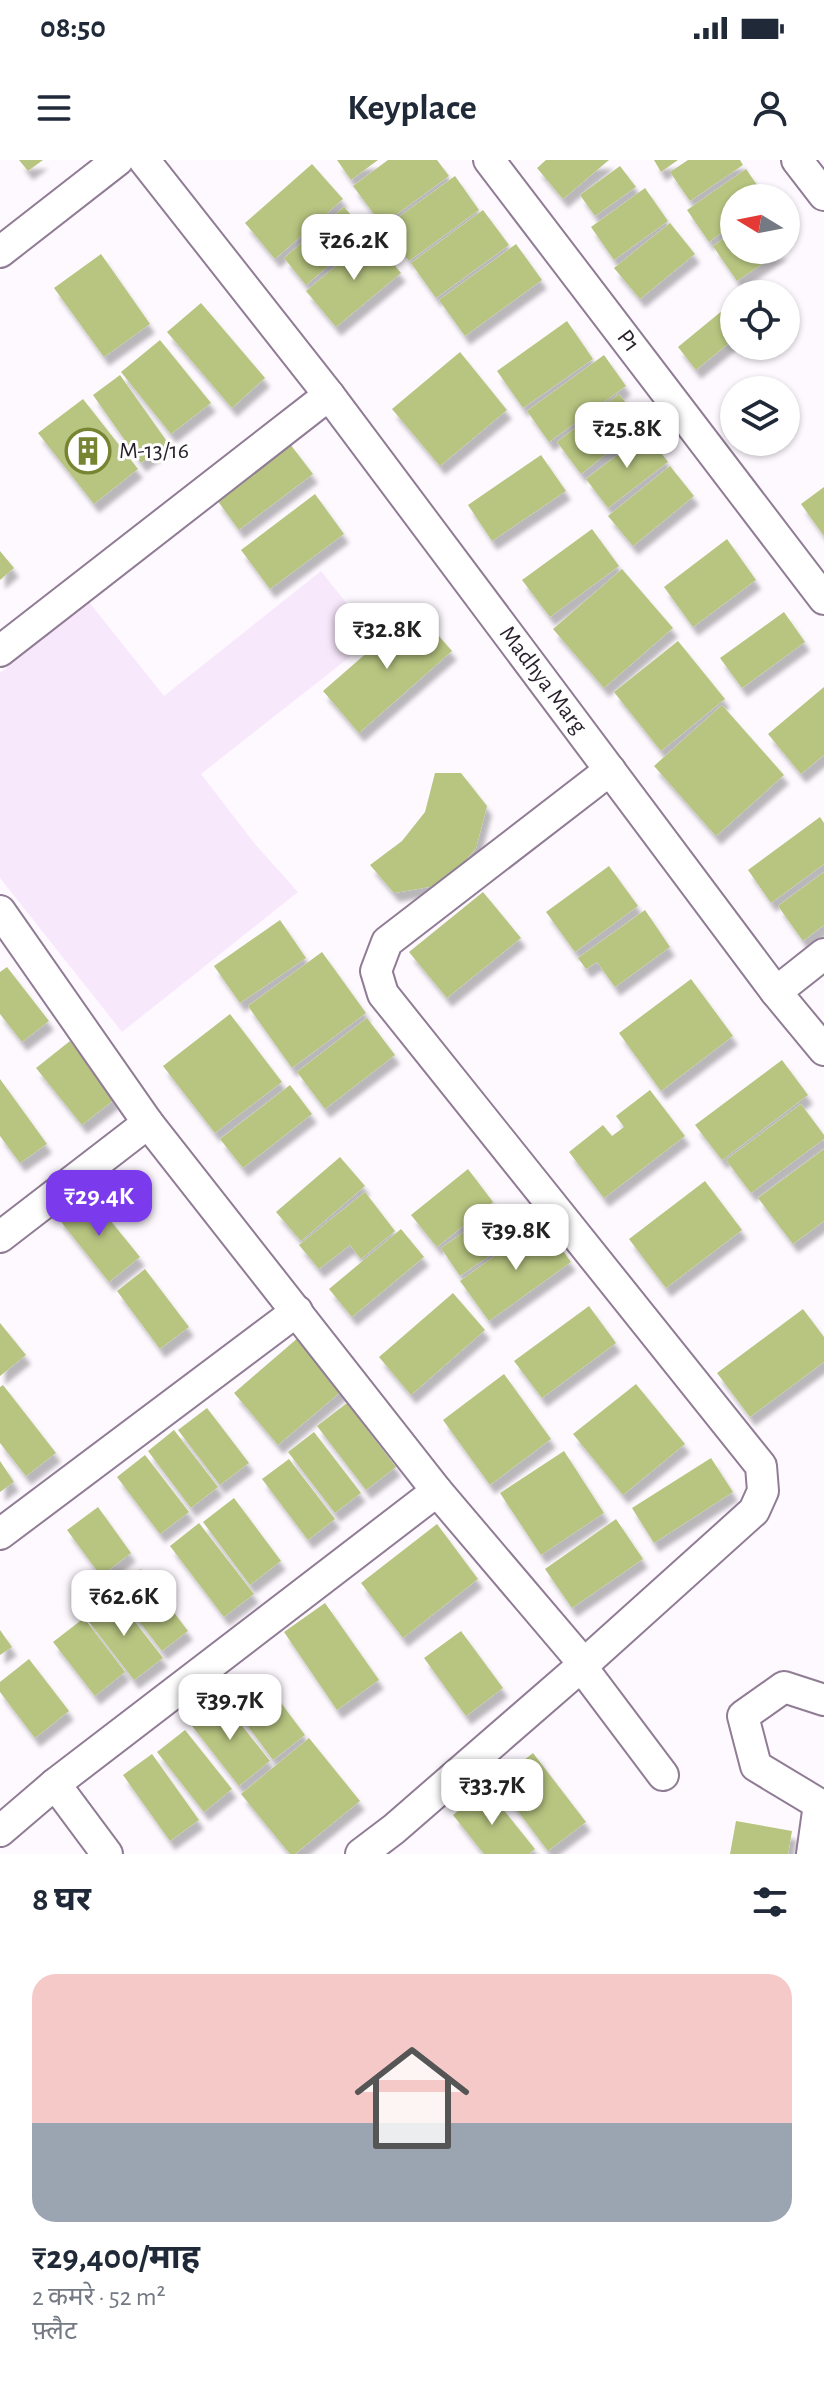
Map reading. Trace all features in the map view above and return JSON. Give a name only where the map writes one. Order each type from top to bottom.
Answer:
[{"type":"street","points":[[0,252],[118,160]]},
{"type":"street","name":"Madhya Marg","points":[[144,160],[329,395],[776,992],[824,1050]]},
{"type":"street","name":"P1","points":[[489,160],[824,599]]},
{"type":"street","points":[[797,160],[824,195]]},
{"type":"street","points":[[0,651],[329,395]]},
{"type":"street","points":[[361,1854],[583,1665],[754,1511],[763,1491],[761,1466],[383,994],[376,971],[387,942],[610,770]]},
{"type":"street","points":[[5,927],[148,1123],[437,1491],[583,1665],[663,1775]]},
{"type":"street","points":[[776,992],[824,954]]},
{"type":"street","points":[[0,1237],[148,1123]]},
{"type":"street","points":[[0,1534],[297,1311]]},
{"type":"street","points":[[0,1831],[55,1784],[437,1491]]},
{"type":"street","points":[[812,1854],[819,1804],[756,1766],[743,1716],[784,1687],[824,1700]]},
{"type":"street","points":[[55,1784],[107,1854]]},
{"type":"shaded area","points":[[321,571],[374,638],[201,774],[255,844],[298,892],[122,1032],[0,878],[0,673],[89,602],[164,696]]},
{"type":"building","points":[[19,160],[43,160],[28,171]]},
{"type":"building","points":[[337,160],[378,160],[351,180]]},
{"type":"building","points":[[388,160],[437,160],[449,176],[382,225],[353,186]]},
{"type":"building","points":[[546,160],[609,160],[563,199],[537,168]]},
{"type":"building","points":[[654,160],[678,160],[661,172]]},
{"type":"building","points":[[688,160],[740,160],[743,165],[690,201],[670,172]]},
{"type":"building","points":[[312,164],[343,199],[275,259],[245,223]]},
{"type":"building","points":[[620,166],[636,187],[595,216],[580,195]]},
{"type":"building","points":[[746,169],[756,184],[724,184]]},
{"type":"building","points":[[455,176],[479,210],[409,261],[385,227]]},
{"type":"building","points":[[720,187],[720,234],[709,242],[687,210]]},
{"type":"building","points":[[645,188],[668,221],[614,260],[591,227]]},
{"type":"building","points":[[344,207],[367,233],[306,285],[284,258]]},
{"type":"building","points":[[483,210],[509,245],[436,298],[411,263]]},
{"type":"building","points":[[670,223],[695,254],[640,299],[614,268]]},
{"type":"building","points":[[371,237],[401,273],[336,327],[306,291]]},
{"type":"building","points":[[720,241],[720,256],[713,246]]},
{"type":"building","points":[[516,244],[542,280],[465,336],[439,300]]},
{"type":"building","points":[[101,254],[150,324],[104,357],[54,288]]},
{"type":"building","points":[[725,264],[762,264],[738,280]]},
{"type":"building","points":[[201,303],[265,378],[232,408],[167,332]]},
{"type":"building","points":[[720,312],[720,350],[696,370],[678,347]]},
{"type":"building","points":[[567,321],[593,359],[523,408],[497,371]]},
{"type":"building","points":[[160,340],[211,403],[171,434],[121,372]]},
{"type":"building","points":[[460,352],[507,410],[440,466],[392,409]]},
{"type":"building","points":[[604,355],[626,386],[549,442],[527,411]]},
{"type":"building","points":[[120,375],[168,443],[141,463],[93,395]]},
{"type":"building","points":[[619,394],[643,425],[581,474],[557,442]]},
{"type":"building","name":"M-13/16","points":[[83,399],[138,469],[94,504],[38,433]]},
{"type":"building","points":[[646,433],[668,462],[608,508],[586,479]]},
{"type":"building","points":[[290,444],[313,474],[239,530],[217,500]]},
{"type":"building","points":[[541,455],[566,491],[492,541],[468,505]]},
{"type":"building","points":[[670,466],[694,496],[633,546],[608,516]]},
{"type":"building","points":[[824,487],[824,536],[801,504]]},
{"type":"building","points":[[315,494],[344,534],[270,589],[241,550]]},
{"type":"building","points":[[592,529],[619,566],[550,617],[522,580]]},
{"type":"building","points":[[727,539],[756,580],[693,627],[664,587]]},
{"type":"building","points":[[0,551],[14,568],[0,580]]},
{"type":"building","points":[[622,569],[673,628],[604,688],[553,629]]},
{"type":"building","points":[[416,610],[452,651],[359,733],[323,691]]},
{"type":"building","points":[[784,612],[805,642],[742,688],[720,658]]},
{"type":"building","points":[[678,641],[725,699],[661,751],[614,692]]},
{"type":"building","points":[[824,687],[824,755],[801,774],[768,734]]},
{"type":"building","points":[[722,705],[784,775],[716,836],[654,766]]},
{"type":"building","points":[[435,773],[461,773],[487,806],[476,848],[446,884],[394,893],[370,865],[402,841],[425,812]]},
{"type":"building","points":[[820,817],[824,823],[824,864],[771,903],[748,870]]},
{"type":"building","points":[[609,866],[638,906],[575,952],[546,912]]},
{"type":"building","points":[[824,872],[824,925],[803,941],[778,906]]},
{"type":"building","points":[[483,892],[521,938],[447,998],[409,952]]},
{"type":"building","points":[[645,910],[670,947],[615,987],[597,962],[586,969],[578,958]]},
{"type":"building","points":[[280,920],[306,958],[240,1003],[214,966]]},
{"type":"building","points":[[322,952],[366,1013],[292,1068],[248,1006]]},
{"type":"building","points":[[7,967],[49,1021],[22,1042],[0,1014],[0,972]]},
{"type":"building","points":[[691,979],[733,1036],[661,1091],[619,1033]]},
{"type":"building","points":[[230,1014],[282,1082],[215,1133],[163,1066]]},
{"type":"building","points":[[367,1018],[395,1055],[325,1109],[297,1072]]},
{"type":"building","points":[[70,1041],[115,1099],[82,1125],[36,1068]]},
{"type":"building","points":[[782,1060],[808,1095],[722,1160],[695,1125]]},
{"type":"building","points":[[0,1079],[47,1144],[20,1163],[0,1136]]},
{"type":"building","points":[[290,1085],[312,1114],[243,1168],[220,1139]]},
{"type":"building","points":[[650,1090],[685,1136],[604,1198],[569,1152],[603,1125],[612,1136],[624,1127],[616,1116]]},
{"type":"building","points":[[801,1104],[824,1139],[751,1193],[726,1160]]},
{"type":"building","points":[[824,1149],[824,1221],[793,1244],[758,1198]]},
{"type":"building","points":[[340,1157],[365,1186],[301,1241],[276,1212]]},
{"type":"building","points":[[468,1169],[493,1202],[437,1247],[411,1215]]},
{"type":"building","points":[[705,1181],[742,1230],[666,1288],[629,1239]]},
{"type":"building","points":[[365,1192],[395,1231],[361,1259],[350,1245],[319,1269],[299,1245]]},
{"type":"building","points":[[88,1193],[140,1257],[109,1282],[58,1218]]},
{"type":"building","points":[[505,1204],[524,1232],[460,1276],[441,1248]]},
{"type":"building","points":[[542,1222],[571,1262],[489,1321],[460,1281]]},
{"type":"building","points":[[401,1229],[424,1257],[352,1317],[329,1289]]},
{"type":"building","points":[[145,1269],[189,1327],[160,1349],[117,1291]]},
{"type":"building","points":[[453,1293],[485,1330],[411,1395],[379,1357]]},
{"type":"building","points":[[589,1306],[616,1343],[542,1398],[514,1361]]},
{"type":"building","points":[[803,1309],[824,1337],[824,1362],[750,1417],[717,1373]]},
{"type":"building","points":[[0,1323],[26,1355],[0,1376]]},
{"type":"building","points":[[299,1337],[344,1389],[278,1445],[234,1393]]},
{"type":"building","points":[[504,1374],[551,1439],[490,1485],[443,1420]]},
{"type":"building","points":[[636,1384],[685,1444],[623,1495],[573,1434]]},
{"type":"building","points":[[3,1385],[56,1453],[26,1476],[0,1443],[0,1387]]},
{"type":"building","points":[[347,1403],[396,1467],[366,1490],[317,1426]]},
{"type":"building","points":[[207,1408],[249,1463],[220,1485],[178,1430]]},
{"type":"building","points":[[174,1430],[218,1487],[191,1508],[148,1451]]},
{"type":"building","points":[[314,1432],[361,1493],[335,1513],[288,1452]]},
{"type":"building","points":[[564,1451],[604,1513],[541,1555],[500,1493]]},
{"type":"building","points":[[145,1455],[189,1512],[160,1534],[117,1477]]},
{"type":"building","points":[[711,1458],[733,1492],[654,1543],[632,1508]]},
{"type":"building","points":[[289,1459],[335,1519],[308,1540],[262,1479]]},
{"type":"building","points":[[0,1461],[14,1482],[0,1492]]},
{"type":"building","points":[[234,1498],[281,1561],[250,1585],[203,1522]]},
{"type":"building","points":[[98,1507],[131,1553],[101,1576],[67,1530]]},
{"type":"building","points":[[616,1519],[643,1559],[572,1608],[545,1569]]},
{"type":"building","points":[[199,1523],[254,1594],[224,1617],[170,1546]]},
{"type":"building","points":[[437,1524],[478,1579],[403,1638],[361,1583]]},
{"type":"building","points":[[141,1569],[188,1631],[162,1651],[114,1589]]},
{"type":"building","points":[[115,1596],[163,1658],[134,1680],[86,1618]]},
{"type":"building","points":[[325,1603],[379,1680],[337,1710],[284,1632]]},
{"type":"building","points":[[84,1618],[125,1672],[95,1696],[53,1642]]},
{"type":"building","points":[[0,1630],[12,1647],[0,1655]]},
{"type":"building","points":[[461,1631],[503,1688],[466,1716],[424,1658]]},
{"type":"building","points":[[29,1659],[69,1711],[35,1738],[0,1692],[0,1682]]},
{"type":"building","points":[[260,1675],[305,1735],[273,1760],[228,1699]]},
{"type":"building","points":[[220,1698],[270,1761],[239,1786],[189,1722]]},
{"type":"building","points":[[185,1730],[232,1789],[204,1812],[157,1752]]},
{"type":"building","points":[[309,1738],[360,1801],[295,1854],[290,1854],[241,1794]]},
{"type":"building","points":[[533,1753],[586,1822],[548,1851],[496,1782]]},
{"type":"building","points":[[152,1754],[199,1820],[170,1841],[123,1775]]},
{"type":"building","points":[[486,1788],[535,1849],[529,1854],[484,1854],[453,1815]]},
{"type":"building","points":[[736,1821],[792,1831],[788,1854],[730,1854]]},
{"type":"place","name":"M-13/16","points":[[88,451]]}]
